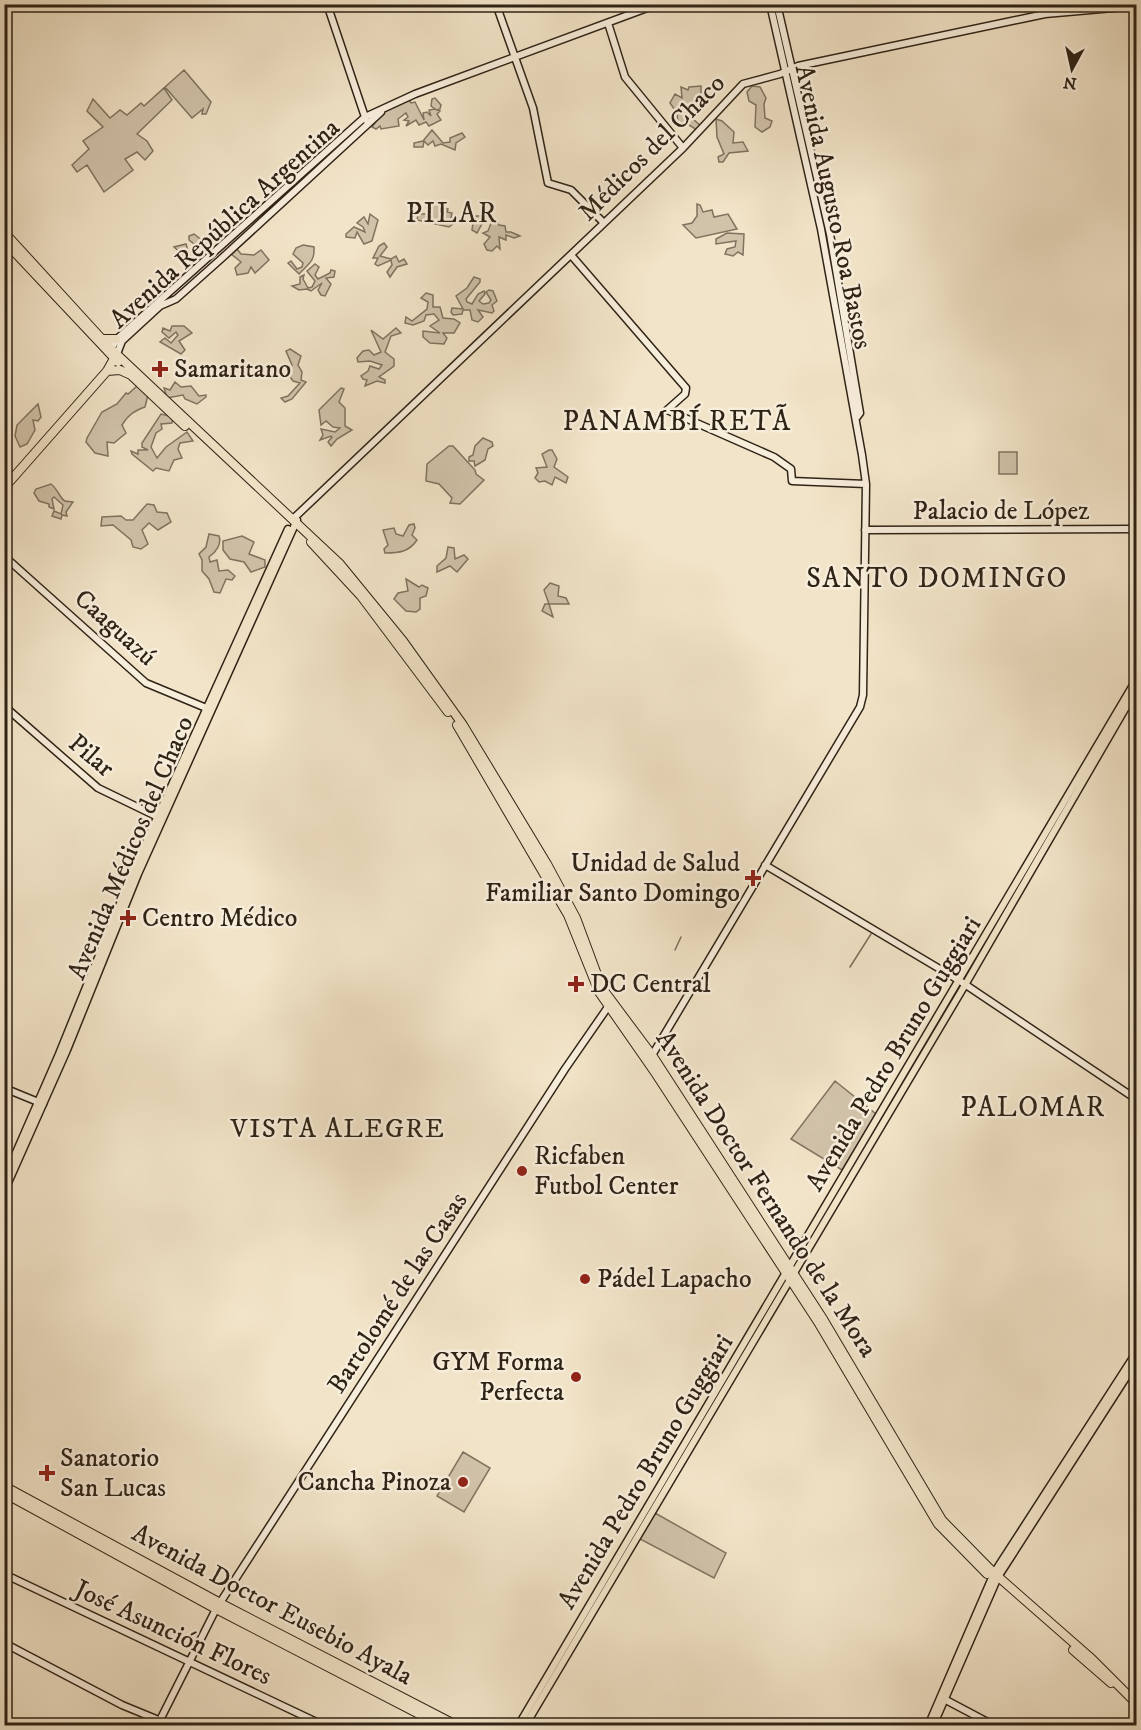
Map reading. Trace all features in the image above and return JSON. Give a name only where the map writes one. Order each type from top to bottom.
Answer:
[{"type":"highway","name":"Avenida Doctor Fernando de la Mora","points":[[4,232],[103,339],[112,353],[126,363],[295,520],[365,593],[463,725],[547,864],[576,918],[598,980],[610,1003],[650,1058],[789,1273],[938,1524],[994,1577]]},
{"type":"highway","name":"Avenida Doctor Fernando de la Mora","points":[[4,241],[131,375],[295,520]]},
{"type":"highway","points":[[17,254],[25,258],[49,282]]},
{"type":"highway","points":[[64,306],[68,304],[88,323]]},
{"type":"highway","points":[[103,339],[119,341]]},
{"type":"highway","name":"Avenida República Argentina","points":[[4,488],[107,368],[112,353]]},
{"type":"highway","points":[[107,368],[131,375]]},
{"type":"highway","name":"Avenida República Argentina","points":[[4,480],[107,368]]},
{"type":"highway","name":"Avenida Doctor Eusebio Ayala","points":[[4,1486],[218,1606],[458,1725]]},
{"type":"highway","name":"Avenida Doctor Eusebio Ayala","points":[[4,1493],[442,1725]]},
{"type":"highway","points":[[994,1577],[1105,1671],[1137,1703]]},
{"type":"highway","points":[[994,1577],[1116,1688],[1137,1711]]},
{"type":"main road","name":"Avenida Médicos del Chaco","points":[[4,1192],[160,819],[295,520]]},
{"type":"main road","name":"Avenida Pedro Bruno Guggiari","points":[[963,983],[1137,680]]},
{"type":"main road","name":"Avenida Pedro Bruno Guggiari","points":[[519,1725],[1137,690]]},
{"type":"main road","name":"Avenida Médicos del Chaco","points":[[4,1180],[40,1103]]},
{"type":"main road","name":"Avenida Pedro Bruno Guggiari","points":[[525,1725],[789,1273]]},
{"type":"main road","points":[[928,1725],[994,1577],[1137,1353]]},
{"type":"main road","points":[[933,1725],[994,1577],[1137,1362]]},
{"type":"street","points":[[327,4],[366,121]]},
{"type":"street","points":[[496,4],[532,108],[548,183],[571,190],[604,223]]},
{"type":"street","name":"Avenida República Argentina","points":[[112,353],[119,341],[366,121],[388,105],[609,23],[635,8],[658,4]]},
{"type":"street","name":"Avenida Augusto Roa Bastos","points":[[650,1058],[863,699],[866,484],[857,417],[860,413],[830,234],[771,4]]},
{"type":"street","points":[[777,4],[788,69]]},
{"type":"street","name":"Médicos del Chaco","points":[[295,520],[684,148],[743,84],[788,69],[926,37],[1045,14],[1137,6]]},
{"type":"street","points":[[609,23],[625,77],[684,148]]},
{"type":"street","points":[[571,255],[687,391],[667,410],[774,457],[791,469],[792,482],[866,484]]},
{"type":"street","points":[[119,341],[126,363]]},
{"type":"street","name":"Palacio de López","points":[[865,531],[1137,529]]},
{"type":"street","name":"Caaguazú","points":[[4,556],[146,683],[209,710]]},
{"type":"street","name":"Pilar","points":[[4,706],[98,788],[160,819]]},
{"type":"street","points":[[765,865],[963,983],[1137,1099]]},
{"type":"street","name":"Bartolomé de las Casas","points":[[158,1722],[218,1606],[610,1003]]},
{"type":"street","points":[[4,1088],[40,1103]]},
{"type":"street","name":"José Asunción Flores","points":[[4,1574],[325,1725]]},
{"type":"street","points":[[4,1643],[122,1705],[158,1722],[173,1725]]},
{"type":"street","points":[[944,1700],[995,1725]]},
{"type":"shaded area","points":[[184,70],[211,102],[206,114],[202,114],[203,109],[192,118],[165,87]]},
{"type":"shaded area","points":[[701,86],[701,93],[709,90],[707,100],[699,103],[698,114],[694,110],[691,112],[693,119],[701,126],[697,130],[686,123],[678,125],[677,113],[670,103],[675,94],[682,98],[681,87],[688,90],[689,87]]},
{"type":"shaded area","points":[[752,86],[760,87],[766,98],[765,118],[772,121],[770,127],[762,132],[755,127],[756,105],[749,101],[747,92]]},
{"type":"shaded area","points":[[164,88],[172,100],[137,134],[147,141],[153,151],[145,160],[137,152],[125,159],[133,170],[104,192],[87,165],[77,172],[72,165],[89,149],[83,141],[103,127],[87,111],[93,99],[110,118],[120,110],[127,115],[141,103],[144,106]]},
{"type":"shaded area","points":[[435,98],[441,105],[437,114],[441,120],[429,126],[426,122],[419,125],[416,120],[406,126],[409,121],[404,120],[408,117],[406,113],[398,119],[399,126],[381,129],[380,126],[376,129],[372,127],[385,109],[409,100],[411,103],[415,102],[424,120],[423,113],[427,112],[431,116],[429,110],[435,109],[431,106],[432,99]]},
{"type":"shaded area","points":[[716,119],[722,121],[734,132],[733,143],[743,142],[748,151],[729,153],[723,162],[719,162],[718,157],[724,154],[717,137]]},
{"type":"shaded area","points":[[432,130],[443,143],[450,142],[450,138],[462,133],[465,137],[456,143],[455,150],[441,144],[435,146],[433,141],[428,145],[424,141],[423,147],[414,147],[414,143],[423,141]]},
{"type":"shaded area","points":[[426,201],[443,202],[443,208],[452,213],[451,218],[457,216],[458,220],[449,227],[417,220],[418,214],[427,214]]},
{"type":"shaded area","points":[[697,204],[703,212],[712,210],[714,217],[728,214],[737,229],[696,238],[683,225],[692,223],[697,216]]},
{"type":"shaded area","points":[[370,214],[378,220],[372,241],[364,244],[357,232],[355,238],[346,237],[346,234],[354,227],[365,232],[363,227],[357,223],[364,217],[368,224]]},
{"type":"shaded area","points":[[474,216],[492,216],[499,225],[505,226],[506,232],[520,236],[514,238],[506,235],[506,240],[499,237],[500,249],[497,246],[492,251],[487,250],[484,244],[490,237],[483,233],[488,231],[492,221],[483,222],[477,233],[472,230]]},
{"type":"shaded area","points":[[727,233],[744,234],[743,255],[738,252],[733,256],[725,254],[727,249],[735,247],[736,241],[716,244],[716,239]]},
{"type":"shaded area","points":[[194,234],[207,244],[207,248],[203,250],[203,256],[186,268],[185,257],[174,247],[186,244],[188,251],[196,254],[194,244],[189,240],[189,236]]},
{"type":"shaded area","points":[[384,243],[387,247],[380,256],[391,259],[396,256],[399,262],[404,259],[407,264],[397,267],[390,277],[387,272],[392,265],[391,260],[378,266],[375,264],[378,258],[373,258],[379,246]]},
{"type":"shaded area","points":[[303,245],[314,247],[314,252],[310,262],[299,274],[288,263],[291,261],[297,269],[302,267],[303,263],[293,254],[296,248]]},
{"type":"shaded area","points":[[237,249],[241,254],[254,255],[261,250],[269,260],[255,273],[251,267],[248,273],[237,275],[235,268],[241,262],[231,254]]},
{"type":"shaded area","points":[[315,264],[319,267],[315,275],[318,279],[330,273],[331,270],[335,271],[334,277],[326,278],[331,284],[325,296],[321,295],[318,290],[322,283],[311,291],[299,290],[292,286],[300,284],[300,277],[304,275],[303,279],[308,288],[312,287],[315,281],[307,271]]},
{"type":"shaded area","points":[[474,277],[480,279],[480,282],[466,299],[467,302],[472,304],[478,294],[484,291],[485,294],[479,301],[483,304],[489,303],[491,300],[486,292],[489,290],[493,291],[497,301],[492,305],[494,311],[492,313],[478,310],[483,317],[478,322],[472,320],[470,310],[463,310],[462,314],[453,315],[451,312],[452,308],[463,309],[456,296],[467,288]]},
{"type":"shaded area","points":[[426,293],[433,295],[433,307],[440,307],[443,318],[454,319],[460,323],[454,333],[443,333],[447,338],[444,344],[430,343],[423,337],[423,331],[440,333],[430,326],[439,320],[434,314],[426,315],[424,321],[413,325],[405,323],[406,317],[412,321],[427,309],[428,302],[421,298]]},
{"type":"shaded area","points":[[172,326],[184,326],[192,333],[179,341],[185,350],[181,354],[160,342],[165,338],[171,343],[178,335],[176,332],[169,338],[162,332],[163,328],[170,331]]},
{"type":"shaded area","points":[[396,328],[401,333],[391,336],[385,352],[394,359],[394,366],[379,377],[385,380],[385,383],[377,381],[365,386],[367,380],[361,376],[368,371],[370,366],[379,369],[382,365],[370,361],[358,362],[357,358],[363,351],[369,350],[374,355],[381,352],[371,330],[383,339]]},
{"type":"shaded area","points":[[290,349],[301,356],[298,365],[302,372],[301,380],[306,382],[292,399],[285,402],[281,398],[288,396],[300,383],[293,381],[288,374],[292,365],[286,351]]},
{"type":"shaded area","points":[[175,382],[181,387],[191,386],[199,396],[206,395],[206,397],[197,404],[185,399],[183,395],[167,398],[164,388],[170,390]]},
{"type":"shaded area","points":[[137,386],[148,395],[145,407],[132,414],[124,422],[122,425],[126,433],[114,443],[107,442],[108,456],[95,453],[86,442],[102,412],[117,404],[126,393],[128,394]]},
{"type":"shaded area","points":[[341,388],[344,389],[339,402],[345,408],[345,426],[352,430],[337,439],[331,446],[328,442],[331,436],[320,440],[323,435],[321,429],[335,432],[340,428],[333,427],[326,421],[321,425],[319,410]]},
{"type":"shaded area","points":[[38,404],[41,417],[38,421],[33,420],[35,430],[27,444],[20,447],[15,436],[17,425]]},
{"type":"shaded area","points":[[161,414],[173,417],[172,423],[161,424],[162,429],[156,433],[151,447],[157,458],[166,447],[187,432],[193,441],[180,443],[178,449],[182,458],[174,460],[169,471],[156,468],[153,471],[131,451],[138,454],[138,450],[148,450],[142,447],[142,443]]},
{"type":"shaded area","points":[[483,438],[492,442],[493,446],[488,449],[485,460],[475,466],[474,461],[469,461],[469,457],[473,455],[475,446]]},
{"type":"shaded area","points":[[449,446],[453,446],[476,474],[484,480],[460,504],[450,503],[452,498],[439,484],[426,481],[427,464]]},
{"type":"shaded area","points":[[552,450],[557,459],[554,467],[568,477],[566,483],[555,477],[552,485],[545,481],[539,482],[535,478],[538,473],[536,468],[547,467],[542,454]]},
{"type":"shaded area","points":[[999,452],[1017,452],[1017,474],[999,474]]},
{"type":"shaded area","points":[[51,484],[63,500],[73,502],[66,512],[67,516],[62,515],[61,519],[52,516],[54,511],[61,514],[63,505],[54,497],[52,499],[54,509],[49,507],[49,504],[39,501],[34,493],[36,489]]},
{"type":"shaded area","points":[[147,504],[154,505],[157,512],[167,513],[171,522],[158,530],[149,523],[142,530],[148,544],[141,549],[133,547],[131,540],[113,525],[101,526],[102,517],[121,516],[126,520],[133,520]]},
{"type":"shaded area","points":[[414,524],[412,535],[417,540],[411,547],[395,553],[385,553],[384,549],[388,545],[383,530],[394,528],[396,534],[403,536],[409,525]]},
{"type":"shaded area","points":[[209,534],[219,536],[220,539],[218,548],[209,557],[210,562],[217,560],[219,571],[228,570],[235,576],[232,580],[226,579],[220,593],[214,592],[209,579],[202,571],[202,560],[199,554],[206,547]]},
{"type":"shaded area","points":[[242,536],[254,542],[249,554],[265,560],[265,567],[251,572],[244,562],[230,559],[223,550],[223,541]]},
{"type":"shaded area","points":[[448,547],[454,548],[455,559],[464,555],[468,559],[457,572],[450,566],[437,572],[437,566],[446,558]]},
{"type":"shaded area","points":[[406,579],[419,587],[422,585],[428,588],[426,596],[420,598],[420,609],[416,612],[406,611],[394,599],[398,593],[408,591]]},
{"type":"shaded area","points":[[550,583],[559,586],[558,596],[566,598],[569,604],[549,604],[544,590]]},
{"type":"shaded area","points":[[545,604],[549,604],[553,617],[542,611]]},
{"type":"shaded area","points":[[835,1081],[876,1114],[842,1170],[791,1139]]},
{"type":"shaded area","name":"Cancha Pinoza","points":[[463,1452],[490,1468],[464,1512],[437,1496]]},
{"type":"shaded area","points":[[655,1513],[726,1553],[714,1578],[640,1539]]},
{"type":"waterway","points":[[850,967],[871,934]]},
{"type":"waterway","points":[[675,950],[681,937]]},
{"type":"place","name":"Samaritano","points":[[160,369]]},
{"type":"place","name":"Unidad de Salud Familiar Santo Domingo","points":[[753,878]]},
{"type":"place","name":"Centro Médico","points":[[128,918]]},
{"type":"place","name":"DC Central","points":[[576,984]]},
{"type":"place","name":"Ricfaben Futbol Center","points":[[522,1171]]},
{"type":"place","name":"Pádel Lapacho","points":[[585,1279]]},
{"type":"place","name":"GYM Forma Perfecta","points":[[576,1377]]},
{"type":"place","name":"Sanatorio San Lucas","points":[[47,1473]]},
{"type":"place","name":"Cancha Pinoza","points":[[463,1482]]},
{"type":"district","name":"PILAR","points":[[452,213]]},
{"type":"district","name":"PANAMBÍ RETÃ","points":[[677,421]]},
{"type":"district","name":"SANTO DOMINGO","points":[[937,578]]},
{"type":"district","name":"PALOMAR","points":[[1033,1107]]},
{"type":"district","name":"VISTA ALEGRE","points":[[338,1129]]}]
